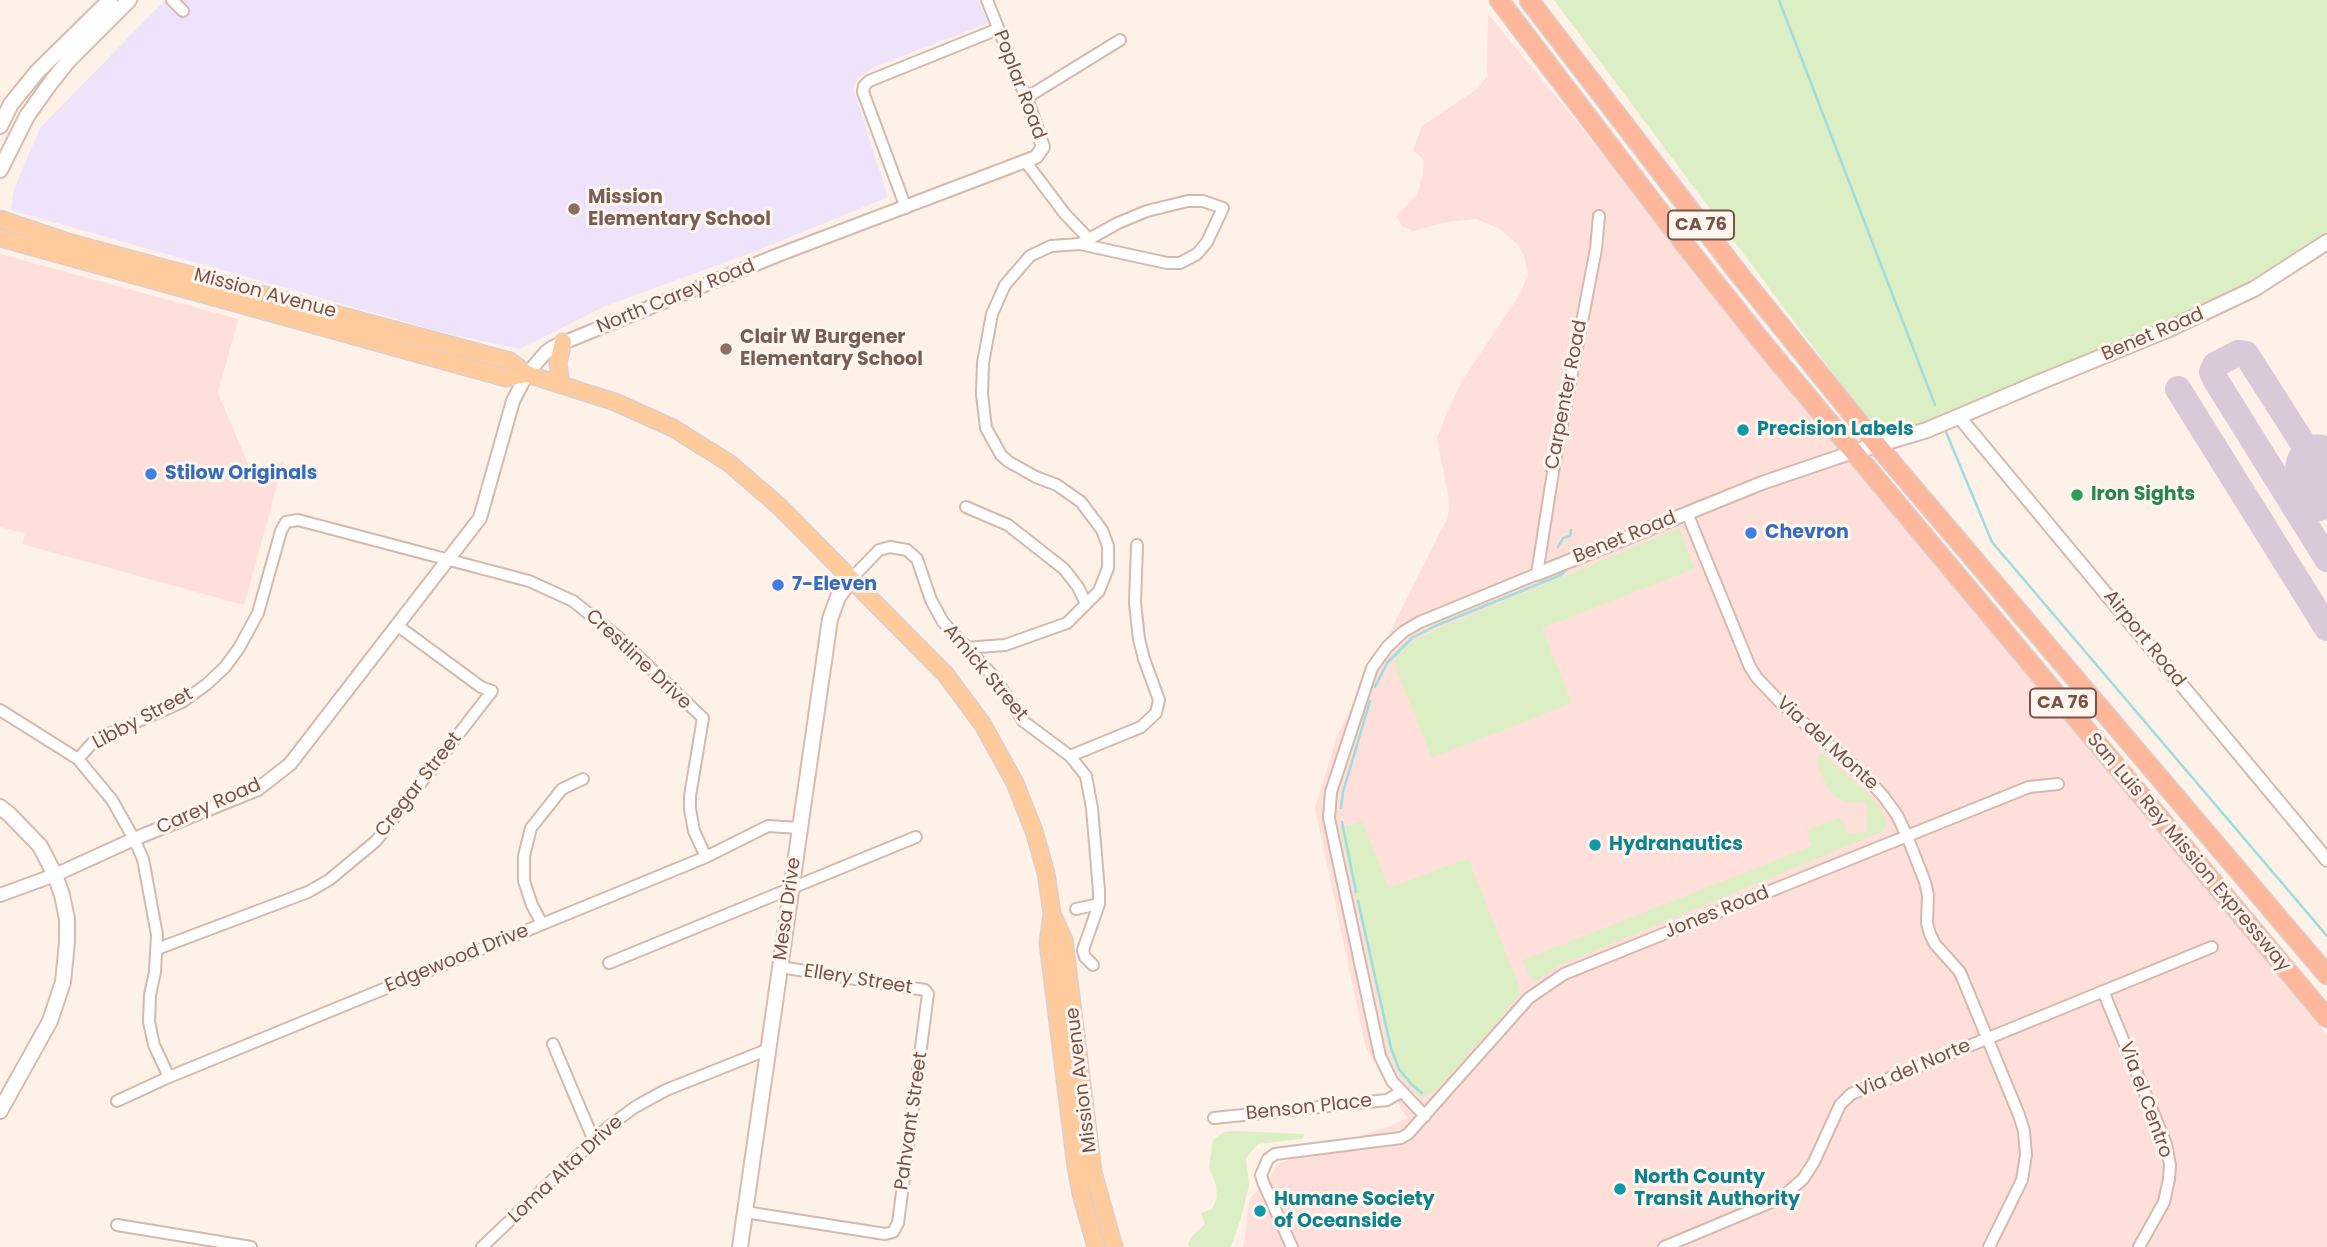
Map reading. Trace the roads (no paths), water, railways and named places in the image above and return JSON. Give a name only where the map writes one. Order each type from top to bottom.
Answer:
[{"type":"highway","name":"San Luis Rey Mission Expressway","points":[[1499,0],[1686,246],[1853,452],[2327,1018]]},
{"type":"highway","name":"San Luis Rey Mission Expressway","points":[[1529,0],[1683,202],[1877,445],[2327,975]]},
{"type":"main road","points":[[0,127],[11,104],[37,72],[110,0]]},
{"type":"main road","points":[[0,170],[27,116],[52,81],[129,0]]},
{"type":"main road","name":"Mission Avenue","points":[[0,219],[71,243],[510,361],[527,374],[636,411],[673,428],[710,450],[762,490],[946,675],[994,742],[1015,783],[1034,831],[1046,873],[1052,914],[1048,943],[1076,1167],[1096,1247]]},
{"type":"main road","name":"Mission Avenue","points":[[0,237],[505,377],[527,374]]},
{"type":"main road","name":"Benet Road","points":[[1853,452],[1960,418],[2222,305],[2293,266],[2327,242]]},
{"type":"main road","points":[[561,384],[558,363],[563,342]]},
{"type":"main road","name":"Mesa Drive","points":[[740,1247],[830,619],[838,597],[852,578]]},
{"type":"main road","points":[[0,807],[40,846],[55,875],[62,895],[67,942],[64,982],[50,1021],[0,1111]]},
{"type":"main road","name":"Mission Avenue","points":[[1052,914],[1064,940],[1093,1172],[1114,1247]]},
{"type":"street","points":[[172,0],[183,11]]},
{"type":"street","name":"Poplar Road","points":[[987,0],[1043,147],[1036,157],[1026,161]]},
{"type":"street","points":[[906,208],[864,95],[864,86],[869,81],[998,29]]},
{"type":"street","points":[[1026,98],[1120,40]]},
{"type":"street","points":[[965,648],[1005,645],[1067,623],[1099,591],[1108,568],[1108,547],[1102,530],[1081,502],[1057,485],[1036,477],[1001,455],[986,428],[982,394],[983,363],[992,314],[1005,285],[1030,256],[1051,246],[1085,241],[1147,211],[1188,201],[1203,201],[1223,208],[1207,242],[1197,254],[1180,263],[1167,263],[1085,241],[1026,161]]},
{"type":"street","name":"North Carey Road","points":[[448,559],[480,518],[513,401],[527,374],[545,352],[563,342],[775,257],[1026,161]]},
{"type":"street","name":"Carpenter Road","points":[[1537,574],[1553,472],[1596,249],[1599,216]]},
{"type":"street","name":"Airport Road","points":[[1960,418],[2327,860]]},
{"type":"street","name":"Benet Road","points":[[1425,1116],[1392,1081],[1380,1056],[1329,818],[1331,792],[1372,668],[1387,647],[1403,632],[1420,622],[1762,483],[1853,452]]},
{"type":"street","points":[[966,506],[1008,525],[1065,569],[1086,604]]},
{"type":"street","name":"Via del Monte","points":[[1686,513],[1757,678],[1781,704],[1865,776],[1897,815],[1907,836],[1925,882],[1930,934],[1935,944],[1960,972],[2024,1131],[2026,1155],[2022,1180],[1989,1247]]},
{"type":"street","name":"Crestline Drive","points":[[281,531],[286,522],[298,520],[529,581],[573,601],[618,637],[703,718],[690,809],[694,831],[706,857]]},
{"type":"street","name":"Libby Street","points":[[78,760],[95,740],[182,702],[225,667],[258,614],[281,531]]},
{"type":"street","points":[[1070,756],[1141,727],[1156,713],[1159,700],[1139,639],[1135,603],[1137,545]]},
{"type":"street","name":"Amick Street","points":[[852,578],[879,550],[890,547],[907,550],[917,559],[931,600],[943,622],[995,678],[1023,721],[1070,756],[1086,776],[1093,822],[1099,904],[1083,950],[1085,957],[1093,965]]},
{"type":"street","name":"Carey Road","points":[[0,895],[55,875],[134,839],[258,789],[290,764],[448,559]]},
{"type":"street","name":"Cregar Street","points":[[157,949],[308,892],[329,880],[376,841],[492,691],[481,687],[398,626]]},
{"type":"street","points":[[0,710],[78,760],[112,800],[134,839],[143,859],[157,935],[149,1022],[154,1045],[169,1077]]},
{"type":"street","points":[[542,924],[524,881],[524,856],[531,828],[562,789],[583,779]]},
{"type":"street","name":"Jones Road","points":[[1292,1247],[1261,1175],[1268,1159],[1275,1154],[1401,1138],[1408,1134],[1529,998],[1564,974],[2029,787],[2057,784]]},
{"type":"street","name":"Edgewood Drive","points":[[117,1101],[169,1077],[706,857],[768,826],[799,828]]},
{"type":"street","points":[[609,963],[916,837]]},
{"type":"street","points":[[1076,909],[1099,904]]},
{"type":"street","name":"Via del Norte","points":[[1664,1247],[1781,1198],[1803,1179],[1814,1162],[1840,1105],[1851,1094],[2212,947]]},
{"type":"street","name":"Ellery Street","points":[[780,967],[925,990],[928,1001]]},
{"type":"street","name":"Via el Centro","points":[[2103,991],[2166,1144],[2170,1166],[2164,1202],[2139,1247]]},
{"type":"street","name":"Pahvant Street","points":[[745,1212],[885,1234],[892,1232],[898,1223],[928,1001]]},
{"type":"street","points":[[553,1044],[594,1141]]},
{"type":"street","name":"Loma Alta Drive","points":[[482,1247],[608,1127],[635,1107],[666,1090],[769,1049]]},
{"type":"street","name":"Benson Place","points":[[1214,1118],[1387,1100],[1401,1092]]},
{"type":"street","points":[[117,1225],[251,1247]]},
{"type":"waterway","points":[[1779,0],[1935,405]]},
{"type":"waterway","points":[[1946,432],[1992,542],[2327,936]]},
{"type":"waterway","points":[[1558,547],[1563,538],[1570,536],[1571,530]]},
{"type":"waterway","points":[[1375,687],[1387,663],[1412,638],[1561,575],[1566,570]]},
{"type":"waterway","points":[[1341,808],[1343,792],[1370,701]]},
{"type":"waterway","points":[[1342,822],[1356,892]]},
{"type":"waterway","points":[[1358,901],[1391,1048],[1399,1069],[1422,1093]]},
{"type":"place","name":"Mission Elementary School","points":[[574,209]]},
{"type":"place","name":"Clair W Burgener Elementary School","points":[[726,349]]},
{"type":"place","name":"Precision Labels","points":[[1743,430]]},
{"type":"place","name":"Stilow Originals","points":[[151,474]]},
{"type":"place","name":"Iron Sights","points":[[2077,495]]},
{"type":"place","name":"Chevron","points":[[1751,533]]},
{"type":"place","name":"7-Eleven","points":[[778,585]]},
{"type":"place","name":"Hydranautics","points":[[1595,845]]},
{"type":"place","name":"North County Transit Authority","points":[[1620,1189]]},
{"type":"place","name":"Humane Society of Oceanside","points":[[1260,1211]]}]
